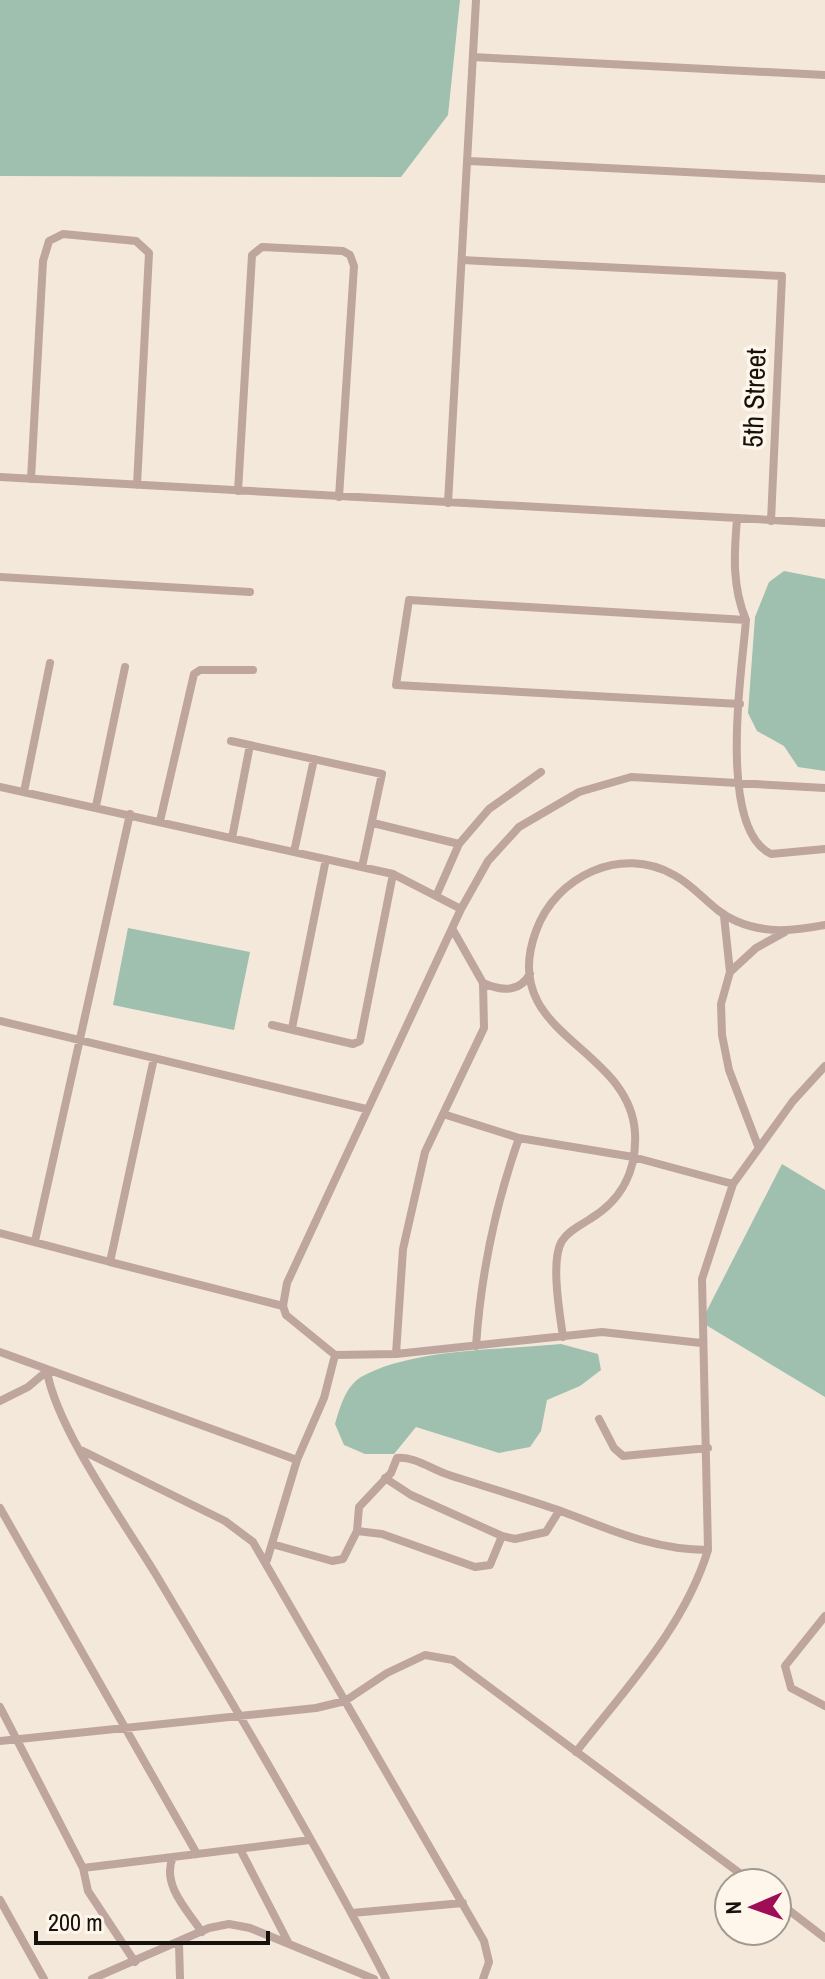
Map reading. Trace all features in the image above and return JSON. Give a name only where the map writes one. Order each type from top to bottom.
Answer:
[{"type":"street","points":[[448,503],[476,0]]},
{"type":"street","points":[[473,57],[825,75]]},
{"type":"street","points":[[469,161],[825,179]]},
{"type":"street","points":[[31,479],[43,261],[49,241],[63,234],[136,241],[149,253],[137,485]]},
{"type":"street","points":[[238,491],[252,255],[262,247],[343,251],[350,255],[354,266],[339,497]]},
{"type":"street","name":"5th Street","points":[[462,260],[782,276],[771,521]]},
{"type":"street","points":[[0,477],[825,523]]},
{"type":"street","points":[[737,519],[733,559],[739,603],[746,620],[737,783],[754,840],[761,849],[781,855],[825,849]]},
{"type":"street","points":[[0,577],[250,592]]},
{"type":"street","points":[[740,704],[396,685],[409,600],[746,620]]},
{"type":"street","points":[[24,792],[50,663]]},
{"type":"street","points":[[96,806],[125,667]]},
{"type":"street","points":[[160,821],[194,674],[200,670],[253,670]]},
{"type":"street","points":[[231,741],[382,774],[362,867]]},
{"type":"street","points":[[232,838],[250,745]]},
{"type":"street","points":[[294,852],[314,759]]},
{"type":"street","points":[[437,894],[459,844],[489,809],[541,772]]},
{"type":"street","points":[[283,1306],[287,1283],[461,909],[488,861],[519,827],[579,792],[631,777],[825,788]]},
{"type":"street","points":[[0,787],[393,874],[461,909]]},
{"type":"street","points":[[35,1241],[130,814]]},
{"type":"street","points":[[373,823],[459,844]]},
{"type":"street","points":[[292,1028],[326,859]]},
{"type":"street","points":[[563,1337],[559,1249],[567,1235],[598,1215],[628,1180],[633,1157],[633,1118],[616,1080],[560,1034],[543,1011],[530,974],[532,943],[543,915],[562,889],[597,868],[620,863],[666,870],[692,886],[724,916],[746,925],[785,931],[825,925]]},
{"type":"street","points":[[272,1025],[353,1044],[360,1041],[393,874]]},
{"type":"street","points":[[724,916],[730,972],[721,1004],[722,1035],[729,1070],[758,1146]]},
{"type":"street","points":[[396,1354],[403,1249],[425,1152],[484,1028],[483,983],[453,930]]},
{"type":"street","points":[[730,972],[756,948],[785,931]]},
{"type":"street","points":[[483,983],[511,989],[525,983],[530,974]]},
{"type":"street","points":[[0,1023],[366,1109]]},
{"type":"street","points":[[110,1262],[154,1058]]},
{"type":"street","points":[[576,1752],[670,1632],[698,1582],[708,1550],[708,1448],[701,1343],[702,1279],[733,1184],[758,1146],[825,1066]]},
{"type":"street","points":[[443,1114],[519,1138],[633,1157],[733,1184]]},
{"type":"street","points":[[476,1346],[487,1248],[501,1188],[519,1138]]},
{"type":"street","points":[[0,1233],[283,1306],[296,1326],[335,1355],[396,1354],[602,1332],[701,1343]]},
{"type":"street","points":[[0,1352],[297,1460]]},
{"type":"street","points":[[267,1560],[297,1460],[324,1398],[335,1355]]},
{"type":"street","points":[[0,1401],[28,1387],[47,1371]]},
{"type":"street","points":[[47,1371],[53,1397],[81,1450],[239,1715],[352,1913],[386,1979]]},
{"type":"street","points":[[599,1419],[614,1448],[623,1456],[708,1448]]},
{"type":"street","points":[[81,1450],[225,1521],[253,1542],[267,1560],[487,1948],[489,1962],[483,1979]]},
{"type":"street","points":[[272,1544],[332,1561],[343,1559],[357,1531],[359,1507],[385,1478],[397,1458],[406,1457],[442,1473],[559,1511],[626,1538],[675,1550],[708,1550]]},
{"type":"street","points":[[385,1478],[411,1495],[515,1539],[546,1532],[559,1511]]},
{"type":"street","points":[[0,1508],[197,1854]]},
{"type":"street","points":[[357,1531],[382,1534],[475,1567],[490,1565],[502,1536]]},
{"type":"street","points":[[825,1616],[785,1666],[785,1672],[791,1688],[825,1706]]},
{"type":"street","points":[[0,1741],[316,1708],[345,1701],[399,1667],[425,1655],[442,1657],[464,1666],[731,1867]]},
{"type":"street","points":[[0,1707],[83,1868],[88,1891],[135,1962]]},
{"type":"street","points":[[83,1868],[310,1840]]},
{"type":"street","points":[[240,1849],[289,1942]]},
{"type":"street","points":[[173,1857],[169,1876],[177,1895],[202,1932]]},
{"type":"street","points":[[0,1900],[44,1979]]},
{"type":"street","points":[[352,1913],[463,1903]]},
{"type":"street","points":[[793,1913],[825,1938]]},
{"type":"street","points":[[92,1979],[202,1932],[229,1924],[289,1942],[374,1979]]},
{"type":"street","points":[[179,1943],[180,1979]]},
{"type":"green space","points":[[0,0],[460,0],[448,115],[401,177],[0,176]]},
{"type":"green space","points":[[784,571],[825,579],[825,771],[798,767],[784,746],[757,731],[748,713],[755,617],[769,582]]},
{"type":"green space","points":[[128,928],[250,952],[234,1030],[113,1005]]},
{"type":"green space","points":[[782,1164],[825,1190],[825,1397],[701,1322]]},
{"type":"green space","points":[[561,1344],[598,1354],[601,1370],[580,1386],[547,1400],[541,1431],[530,1447],[499,1453],[416,1427],[394,1454],[365,1454],[344,1445],[335,1424],[344,1398],[355,1381],[382,1368],[432,1355]]}]
